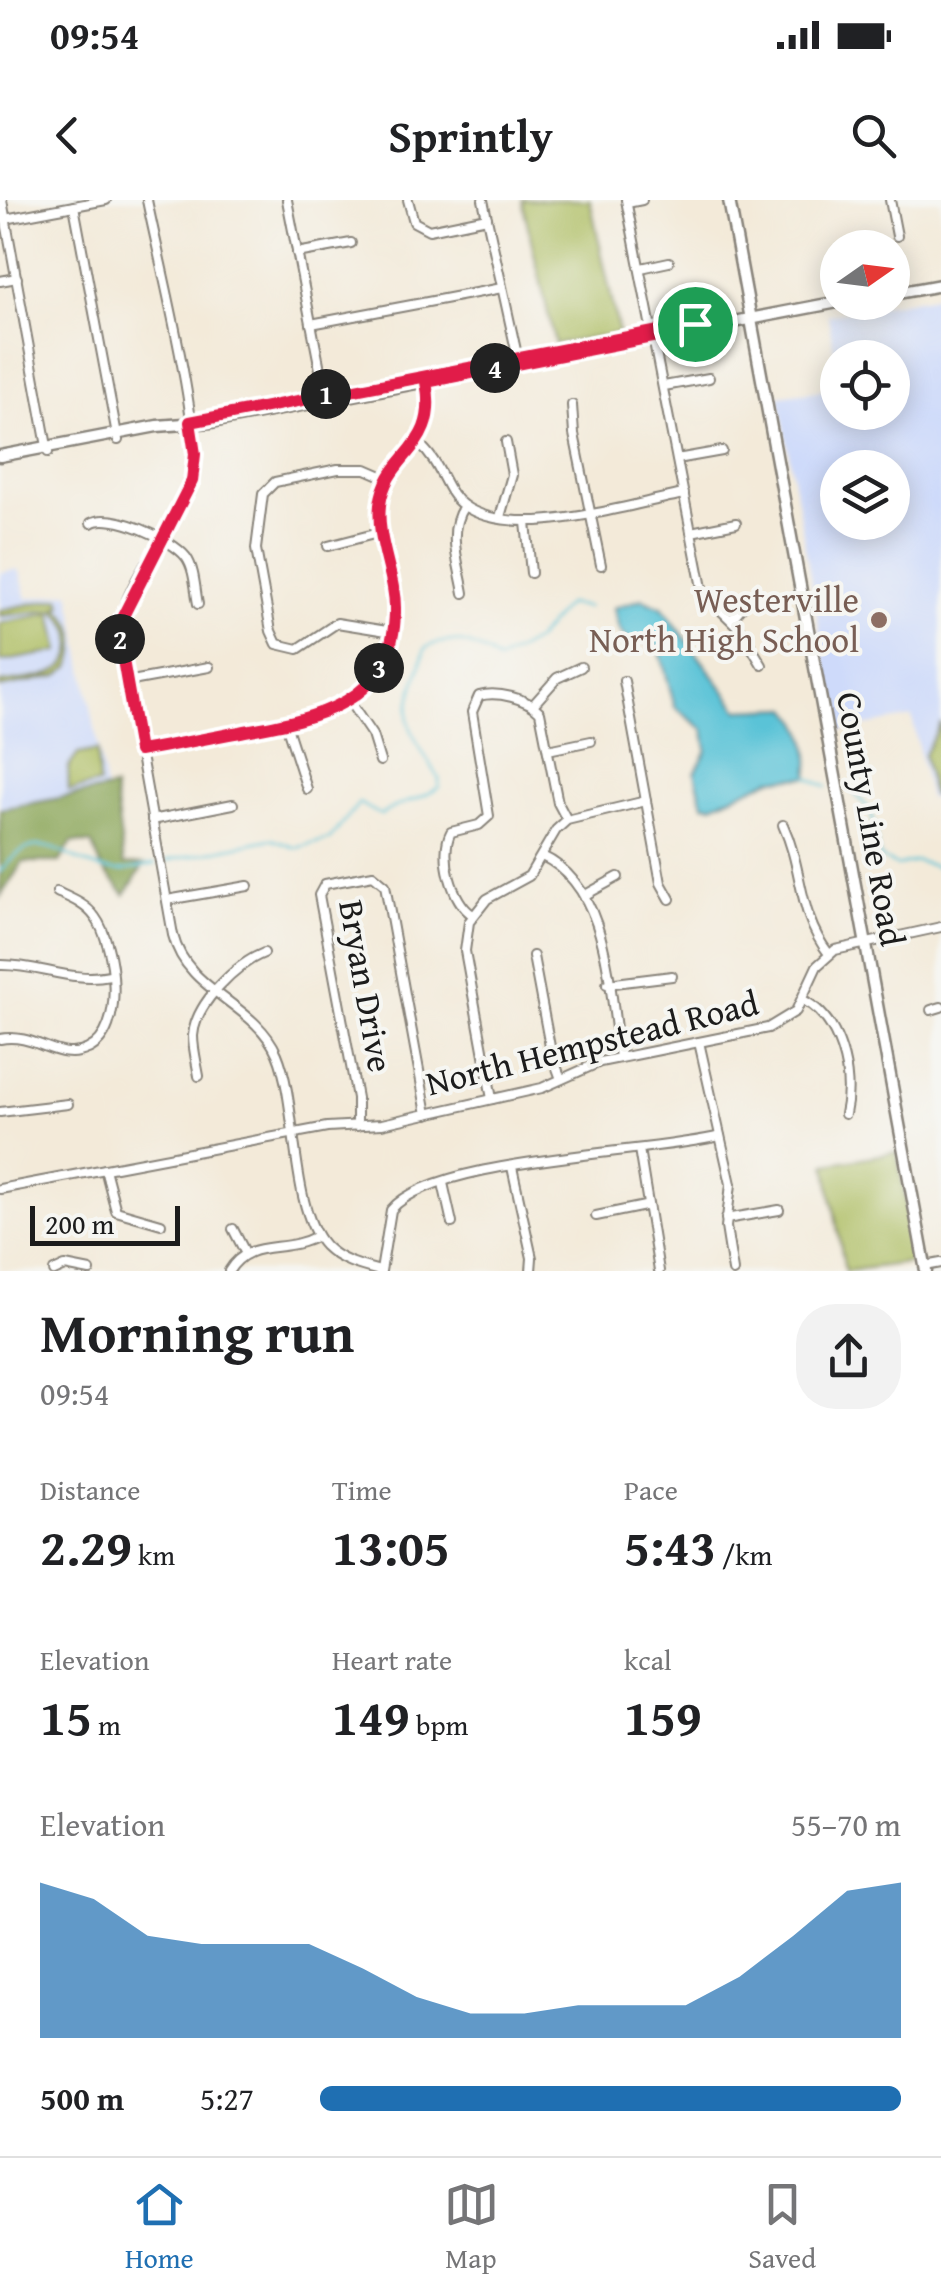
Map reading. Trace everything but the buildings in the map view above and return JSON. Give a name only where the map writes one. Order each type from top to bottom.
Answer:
[{"type":"main road","name":"County Line Road","points":[[729,200],[925,1268]]},
{"type":"main road","points":[[910,291],[941,286]]},
{"type":"main road","points":[[4,458],[820,305]]},
{"type":"street","points":[[2,200],[48,450]]},
{"type":"street","points":[[5,219],[106,200]]},
{"type":"street","points":[[147,200],[195,454],[192,481],[120,622],[126,682],[182,960],[271,1042],[280,1063],[317,1236],[334,1254],[381,1271],[391,1210],[420,1188],[581,1152],[672,1148],[720,1136]]},
{"type":"street","points":[[288,200],[325,397]]},
{"type":"street","points":[[408,200],[414,222],[429,230],[487,218]]},
{"type":"street","points":[[483,200],[518,361]]},
{"type":"street","points":[[642,200],[627,202],[703,593],[715,609],[732,619],[762,665]]},
{"type":"street","points":[[890,200],[896,230]]},
{"type":"street","points":[[74,206],[118,436]]},
{"type":"street","points":[[297,253],[351,243]]},
{"type":"street","points":[[641,268],[669,262]]},
{"type":"street","points":[[0,281],[17,278]]},
{"type":"street","points":[[311,324],[502,288]]},
{"type":"street","points":[[139,751],[317,717],[349,701],[381,665],[393,632],[395,601],[382,532],[381,500],[389,479],[418,443],[428,417],[425,378]]},
{"type":"street","points":[[664,386],[709,378]]},
{"type":"street","points":[[572,404],[588,512],[602,565]]},
{"type":"street","points":[[500,518],[512,475],[506,442]]},
{"type":"street","points":[[418,443],[437,460],[448,487],[464,506],[500,518],[526,522],[684,494]]},
{"type":"street","points":[[677,459],[722,451]]},
{"type":"street","points":[[389,479],[353,468],[275,482],[263,494],[258,511],[256,549],[271,631],[278,644],[298,649],[337,623],[393,632]]},
{"type":"street","points":[[464,506],[454,535],[464,592]]},
{"type":"street","points":[[91,524],[106,517],[123,521],[186,558],[198,604]]},
{"type":"street","points":[[526,522],[531,574]]},
{"type":"street","points":[[690,532],[736,524]]},
{"type":"street","points":[[328,546],[382,532]]},
{"type":"street","points":[[732,619],[750,596]]},
{"type":"street","points":[[126,682],[209,666]]},
{"type":"street","points":[[533,705],[557,678],[581,666]]},
{"type":"street","points":[[624,681],[661,883],[670,899]]},
{"type":"street","points":[[473,916],[457,903],[446,850],[451,832],[480,825],[489,816],[472,706],[485,693],[533,705],[541,716],[558,803],[567,820]]},
{"type":"street","points":[[349,701],[372,735],[380,761]]},
{"type":"street","points":[[286,724],[307,789]]},
{"type":"street","points":[[548,750],[591,741]]},
{"type":"street","points":[[492,1099],[465,951],[473,916],[488,899],[530,876],[556,830],[567,820],[646,801]]},
{"type":"street","points":[[152,820],[232,804]]},
{"type":"street","points":[[783,825],[793,847],[810,928],[829,954],[866,941],[941,927]]},
{"type":"street","points":[[542,856],[559,864],[587,894],[620,1057]]},
{"type":"street","name":"Bryan Drive","points":[[357,1126],[356,1098],[319,896],[325,884],[373,874],[385,885],[427,1114]]},
{"type":"street","points":[[587,894],[618,877]]},
{"type":"street","points":[[167,900],[248,886]]},
{"type":"street","points":[[0,1039],[30,1038],[52,1050],[72,1053],[112,1036],[116,1006],[97,919],[85,906],[56,892]]},
{"type":"street","points":[[199,1076],[194,1029],[216,994],[246,960],[264,954]]},
{"type":"street","name":"North Hempstead Road","points":[[0,1189],[293,1134],[427,1114],[561,1080],[620,1057],[768,1028],[788,1018],[803,1000],[818,966],[829,954]]},
{"type":"street","points":[[534,956],[551,1052],[561,1080]]},
{"type":"street","points":[[0,964],[32,966],[71,978],[110,975]]},
{"type":"street","points":[[607,984],[672,976]]},
{"type":"street","points":[[803,1000],[822,1011],[834,1026],[847,1090],[845,1114]]},
{"type":"street","points":[[930,1010],[941,1007]]},
{"type":"street","points":[[699,1042],[731,1184],[726,1220],[733,1271]]},
{"type":"street","points":[[0,1112],[68,1104]]},
{"type":"street","points":[[639,1149],[656,1270]]},
{"type":"street","points":[[512,1167],[532,1258],[531,1271]]},
{"type":"street","points":[[105,1170],[116,1211],[161,1224]]},
{"type":"street","points":[[443,1183],[452,1223]]},
{"type":"street","points":[[596,1216],[645,1206]]},
{"type":"street","points":[[726,1220],[780,1210]]},
{"type":"street","points":[[233,1229],[246,1254]]},
{"type":"street","points":[[228,1271],[246,1254],[265,1248],[294,1248],[317,1236]]},
{"type":"street","points":[[925,1268],[941,1263]]},
{"type":"street","points":[[56,1269],[90,1271]]},
{"type":"shaded area","name":"Westerville North High School","points":[[941,295],[941,796],[929,799],[912,717],[837,731],[779,396],[820,391],[820,430],[910,430],[910,340],[832,340],[829,320],[910,320],[910,300]]},
{"type":"shaded area","points":[[19,569],[27,599],[70,592],[106,789],[0,809],[0,573]]},
{"type":"green space","points":[[522,200],[590,200],[619,333],[555,344]]},
{"type":"green space","points":[[60,598],[62,605],[57,607],[75,634],[70,667],[57,676],[0,688],[0,683],[56,671],[70,656],[72,645],[67,625],[54,610],[0,616],[0,610]]},
{"type":"green space","points":[[52,613],[60,651],[0,662],[0,623]]},
{"type":"green space","points":[[941,723],[941,793],[932,795],[924,755]]},
{"type":"green space","points":[[97,750],[99,784],[69,791],[68,768],[78,754]]},
{"type":"green space","points":[[114,788],[124,864],[144,865],[125,895],[102,868],[92,844],[72,842],[60,862],[23,862],[0,897],[0,809]]},
{"type":"green space","points":[[897,1152],[916,1262],[845,1271],[826,1164]]},
{"type":"water","points":[[642,599],[662,607],[739,710],[789,708],[806,740],[808,777],[771,779],[712,805],[703,804],[695,773],[707,750],[704,730],[675,707],[659,647],[625,636],[613,608]]},
{"type":"waterway","points":[[166,861],[271,839],[296,848],[330,839],[359,803],[381,815],[432,792],[439,787],[439,778],[416,739],[408,715],[425,648],[444,642],[463,643],[498,661],[535,641],[567,604],[587,607]]},
{"type":"waterway","points":[[808,777],[827,787]]},
{"type":"waterway","points":[[850,788],[871,811],[880,857],[897,866],[916,861],[941,868]]},
{"type":"waterway","points":[[0,872],[15,856],[42,846],[115,871],[155,864]]},
{"type":"place","name":"Westerville North High School","points":[[879,620]]},
{"type":"route","points":[[695,324],[702,327],[426,382],[428,417],[422,436],[389,479],[381,500],[381,526],[395,613],[392,639],[373,678],[349,701],[317,717],[139,751],[120,643],[120,622],[192,481],[195,454],[190,422],[695,324]]}]
